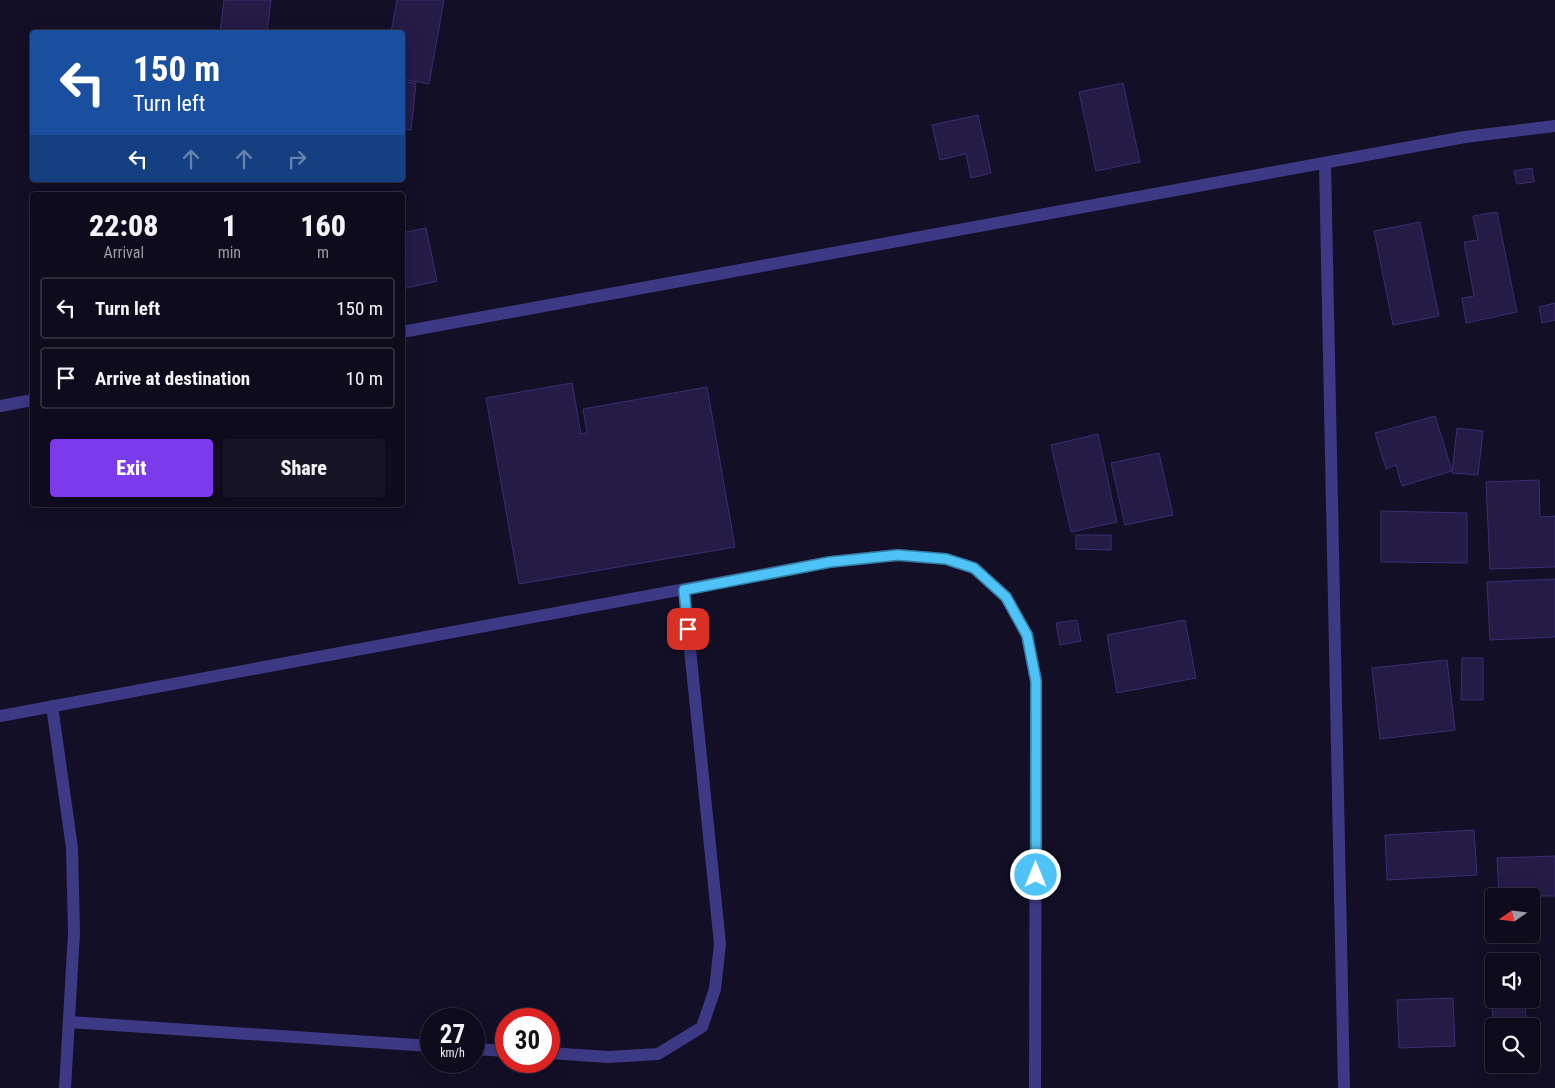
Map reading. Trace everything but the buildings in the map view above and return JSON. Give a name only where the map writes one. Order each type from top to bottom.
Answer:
[{"type":"street","points":[[405,331],[1325,162],[1466,137],[1555,126]]},
{"type":"street","points":[[1325,162],[1344,1088]]},
{"type":"street","points":[[0,406],[30,400]]},
{"type":"street","points":[[0,716],[830,562],[898,555],[946,559],[974,568],[1006,597],[1027,635],[1036,681],[1035,1088]]},
{"type":"street","points":[[560,1055],[608,1057],[658,1054],[702,1027],[715,989],[720,944],[684,590]]},
{"type":"street","points":[[52,706],[72,848],[74,933],[65,1088]]},
{"type":"street","points":[[69,1022],[420,1045]]},
{"type":"route","points":[[688,629],[684,590],[830,562],[898,555],[946,559],[974,568],[1006,597],[1027,635],[1036,681],[1036,875]]}]
